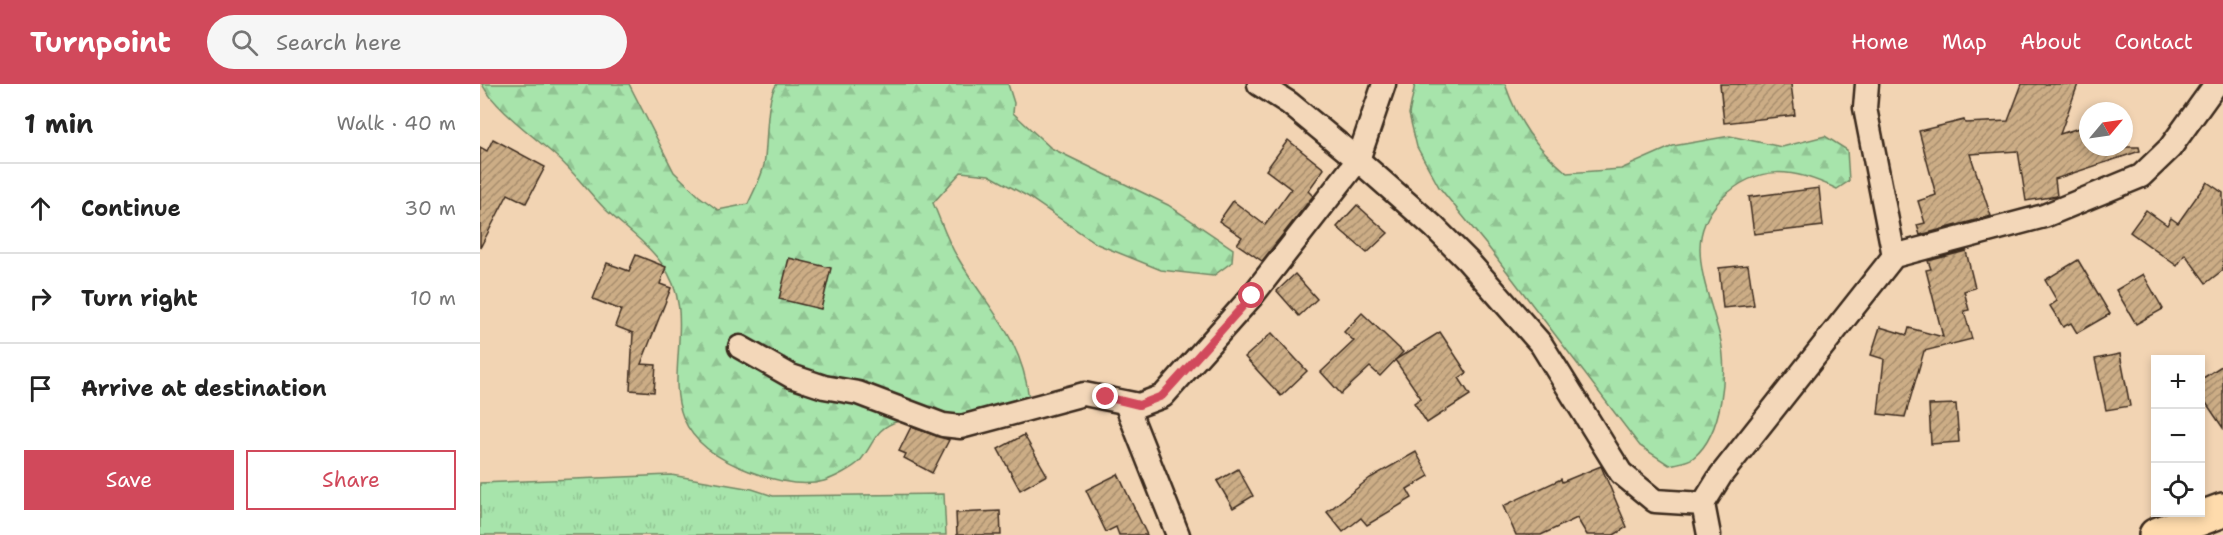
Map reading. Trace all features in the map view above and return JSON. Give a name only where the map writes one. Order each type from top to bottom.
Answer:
[{"type":"highway","points":[[2156,535],[2223,510]]},
{"type":"street","points":[[1259,84],[1289,103],[1434,227],[1541,344],[1621,473],[1655,501],[1702,504]]},
{"type":"street","points":[[740,347],[791,376],[824,387],[858,393],[943,425],[961,427],[1084,394],[1139,405],[1162,396],[1252,296],[1358,160],[1384,84]]},
{"type":"street","points":[[1867,84],[1865,108],[1894,256]]},
{"type":"street","points":[[1709,535],[1702,504],[1721,475],[1894,256],[2044,216],[2141,176],[2170,148],[2213,89]]},
{"type":"street","points":[[1126,404],[1179,535]]},
{"type":"green space","points":[[482,84],[629,84],[674,172],[699,196],[718,210],[748,204],[764,165],[770,100],[777,84],[1008,84],[1014,103],[1013,113],[1051,148],[1168,205],[1233,249],[1232,262],[1213,276],[1161,270],[1097,244],[1027,196],[989,175],[961,172],[933,203],[954,251],[1002,324],[1019,358],[1029,399],[1020,415],[899,421],[884,428],[860,461],[838,475],[824,481],[806,484],[776,480],[749,471],[711,451],[689,429],[679,403],[677,376],[680,319],[675,291],[662,264],[643,243],[606,210],[564,163],[505,113]]},
{"type":"green space","points":[[1415,84],[1505,84],[1516,111],[1529,133],[1545,153],[1567,173],[1621,169],[1673,146],[1730,136],[1782,147],[1825,136],[1847,150],[1849,181],[1837,189],[1791,173],[1762,174],[1735,187],[1716,204],[1709,216],[1701,234],[1701,259],[1704,282],[1720,337],[1723,384],[1721,401],[1711,433],[1704,446],[1692,459],[1669,465],[1640,446],[1489,248],[1439,187],[1417,147],[1409,114]]},
{"type":"green space","points":[[671,475],[752,489],[773,496],[944,494],[946,535],[480,535],[480,483]]},
{"type":"building","points":[[1720,84],[1791,84],[1795,115],[1724,123]]},
{"type":"building","points":[[2022,84],[2078,84],[2060,134],[2079,128],[2079,156],[2125,156],[2055,179],[2057,196],[2026,201],[2018,151],[1970,154],[1991,216],[1920,235],[1917,225],[1925,223],[1918,201],[1936,195],[1919,131],[1964,120],[1965,123],[2008,121]]},
{"type":"building","points":[[493,139],[545,167],[526,203],[508,194],[480,248],[480,147],[487,151]]},
{"type":"building","points":[[1288,140],[1324,169],[1308,191],[1313,196],[1262,261],[1237,244],[1242,237],[1219,221],[1233,201],[1265,225],[1291,189],[1266,170]]},
{"type":"building","points":[[2133,147],[2139,147],[2140,151],[2133,153]]},
{"type":"building","points":[[2207,182],[2223,193],[2223,270],[2206,283],[2185,254],[2177,266],[2130,232],[2146,210],[2167,225],[2171,218],[2178,223]]},
{"type":"building","points":[[1819,188],[1823,226],[1754,234],[1749,197]]},
{"type":"building","points":[[1357,205],[1388,233],[1367,253],[1337,227]]},
{"type":"building","points":[[1966,251],[1975,288],[1964,291],[1969,310],[1964,311],[1972,339],[1924,351],[1905,417],[1878,414],[1884,359],[1871,355],[1880,327],[1907,335],[1909,328],[1943,337],[1926,270],[1931,269],[1928,261]]},
{"type":"building","points":[[636,255],[666,267],[660,284],[671,288],[641,364],[656,365],[654,392],[630,390],[633,333],[615,326],[621,310],[593,299],[607,263],[629,271]]},
{"type":"building","points":[[789,258],[831,268],[821,309],[779,299]]},
{"type":"building","points":[[2078,260],[2110,314],[2077,333],[2071,323],[2063,327],[2050,306],[2057,301],[2045,280]]},
{"type":"building","points":[[1748,265],[1754,305],[1723,308],[1719,268]]},
{"type":"building","points":[[1295,274],[1317,299],[1299,316],[1277,291]]},
{"type":"building","points":[[2143,274],[2163,309],[2136,324],[2116,290]]},
{"type":"building","points":[[1362,313],[1403,352],[1380,376],[1370,367],[1341,394],[1321,372],[1354,341],[1344,332]]},
{"type":"building","points":[[1440,332],[1467,373],[1459,378],[1470,395],[1427,423],[1414,403],[1421,398],[1395,360]]},
{"type":"building","points":[[1272,333],[1307,371],[1281,396],[1245,357]]},
{"type":"building","points":[[2120,354],[2130,406],[2106,410],[2095,359]]},
{"type":"building","points":[[2223,365],[2223,428],[2205,401],[2205,377]]},
{"type":"building","points":[[1956,404],[1959,442],[1931,444],[1929,405]]},
{"type":"building","points":[[911,427],[949,440],[932,473],[904,458],[906,454],[899,451]]},
{"type":"building","points":[[1024,435],[1047,475],[1020,490],[998,449]]},
{"type":"building","points":[[1416,452],[1429,476],[1407,489],[1412,498],[1367,525],[1361,518],[1343,532],[1327,512],[1370,478]]},
{"type":"building","points":[[1601,466],[1627,527],[1614,535],[1587,535],[1577,518],[1541,535],[1516,535],[1503,506],[1561,479],[1562,482]]},
{"type":"building","points":[[1238,469],[1253,496],[1233,508],[1217,481]]},
{"type":"building","points":[[1118,474],[1147,535],[1119,535],[1116,527],[1106,532],[1086,490]]},
{"type":"building","points":[[1000,511],[1001,535],[957,535],[956,513]]},
{"type":"route","points":[[1106,397],[1127,404],[1139,405],[1162,396],[1252,296]]}]
